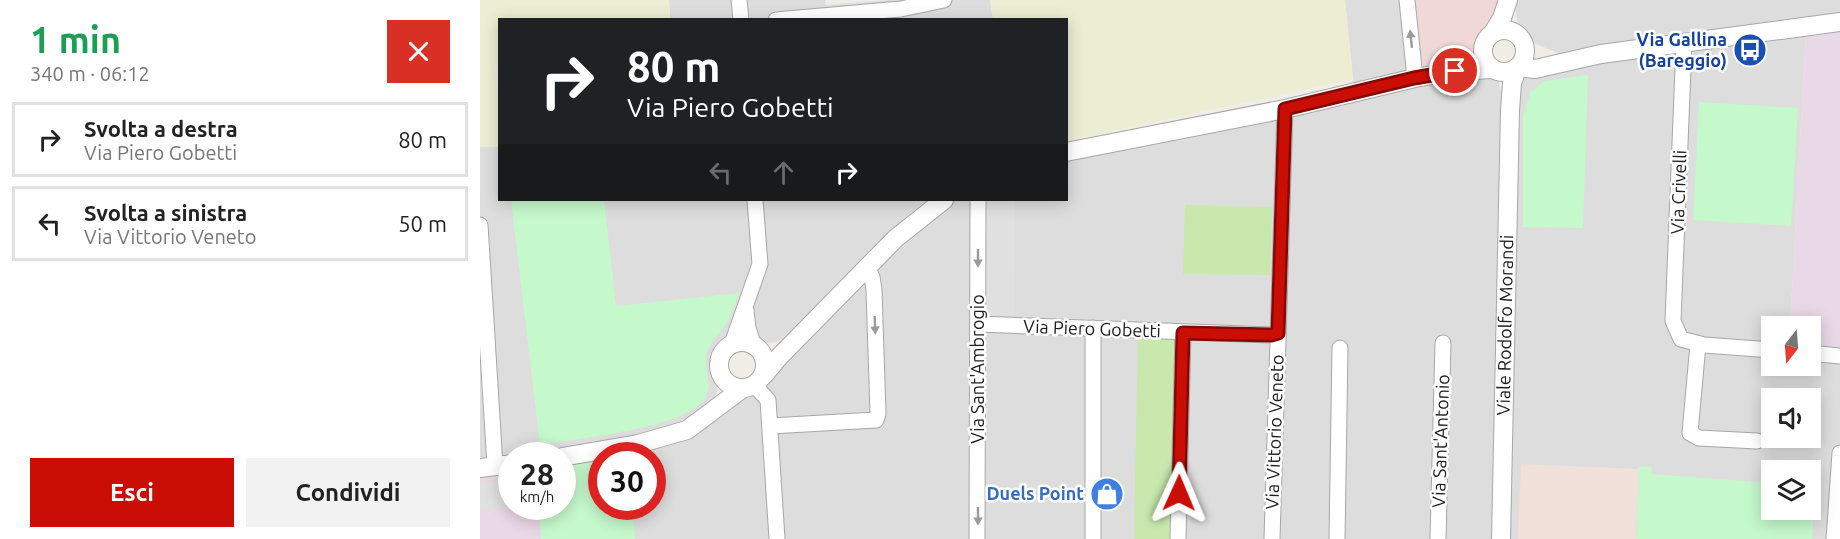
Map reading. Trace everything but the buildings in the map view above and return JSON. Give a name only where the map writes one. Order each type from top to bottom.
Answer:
[{"type":"street","points":[[739,0],[741,18]]},
{"type":"street","points":[[818,18],[902,14],[944,0]]},
{"type":"street","points":[[1407,0],[1414,78]]},
{"type":"street","points":[[1455,71],[1474,62],[1502,18],[1509,0]]},
{"type":"street","points":[[1509,0],[1514,26],[1526,53],[1518,68]]},
{"type":"street","points":[[1068,152],[1285,109],[1414,78],[1455,71],[1495,70],[1504,73],[1518,68],[1535,69],[1601,54],[1840,22]]},
{"type":"street","points":[[1493,33],[1506,30],[1521,38],[1542,56],[1563,62]]},
{"type":"street","name":"Via Crivelli","points":[[1684,44],[1673,321],[1681,339],[1698,344]]},
{"type":"street","points":[[1483,48],[1484,57],[1495,70]]},
{"type":"street","name":"Viale Rodolfo Morandi","points":[[1501,539],[1510,110],[1512,83],[1518,68]]},
{"type":"street","name":"Viale Rodolfo Morandi","points":[[1495,70],[1510,110]]},
{"type":"street","name":"Via Vittorio Veneto","points":[[1272,539],[1285,109]]},
{"type":"street","points":[[732,344],[760,264],[755,201]]},
{"type":"street","name":"Via Sant'Ambrogio","points":[[977,539],[978,201]]},
{"type":"street","points":[[576,455],[600,452],[687,430],[754,383],[928,205]]},
{"type":"street","points":[[480,225],[496,466]]},
{"type":"street","points":[[770,426],[876,420],[878,414],[874,290],[872,277],[867,268]]},
{"type":"street","points":[[746,304],[748,328],[756,346],[765,358],[766,367],[754,383],[732,386],[724,379],[719,367],[719,361],[725,349],[732,344],[745,342],[756,346],[779,347],[795,341]]},
{"type":"street","name":"Via Piero Gobetti","points":[[978,324],[1183,333],[1271,335],[1278,333]]},
{"type":"street","points":[[1093,328],[1093,539]]},
{"type":"street","points":[[1178,539],[1183,333]]},
{"type":"street","name":"Via Sant'Antonio","points":[[1438,539],[1443,343]]},
{"type":"street","points":[[1757,441],[1699,438],[1690,434],[1698,344],[1761,349]]},
{"type":"street","points":[[1337,539],[1340,348]]},
{"type":"street","points":[[1821,354],[1840,356]]},
{"type":"street","points":[[714,410],[724,379]]},
{"type":"street","points":[[754,383],[768,400],[777,539]]},
{"type":"street","points":[[1834,539],[1840,453]]},
{"type":"shaded area","points":[[669,0],[825,0],[826,5],[888,0],[990,0],[993,18],[670,18]]},
{"type":"shaded area","points":[[1345,0],[1410,0],[1417,74],[1354,89]]},
{"type":"shaded area","points":[[1410,0],[1505,0],[1474,58],[1467,63],[1417,74]]},
{"type":"shaded area","points":[[1514,0],[1840,0],[1840,19],[1571,55],[1558,53],[1529,41],[1518,28]]},
{"type":"shaded area","points":[[1840,27],[1840,349],[1821,347],[1821,316],[1791,316],[1806,32]]},
{"type":"shaded area","points":[[1806,32],[1791,316],[1761,316],[1761,376],[1821,376],[1821,347],[1840,349],[1840,539],[1503,539],[1515,113],[1524,71]]},
{"type":"shaded area","points":[[1496,73],[1504,101],[1499,539],[541,539],[540,520],[576,520],[576,457],[588,454],[588,520],[666,520],[666,442],[643,442],[688,432],[797,345],[947,201],[1068,201],[1068,156],[1414,80]]},
{"type":"shaded area","points":[[480,147],[498,147],[498,201],[937,201],[792,336],[776,342],[762,343],[745,337],[724,343],[717,353],[716,364],[720,381],[711,409],[696,420],[621,442],[588,442],[588,451],[576,453],[576,442],[498,442],[498,460],[480,465]]},
{"type":"shaded area","points":[[986,201],[1015,201],[1014,315],[985,315]]},
{"type":"shaded area","points":[[1521,464],[1639,469],[1636,539],[1518,539]]},
{"type":"shaded area","points":[[498,468],[498,520],[540,520],[541,539],[480,539],[480,471]]},
{"type":"shaded area","points":[[498,481],[498,509],[480,510],[480,483]]},
{"type":"green space","points":[[480,0],[669,0],[670,18],[498,18],[498,65],[494,66],[498,101],[498,147],[480,147]]},
{"type":"green space","points":[[990,0],[1345,0],[1353,79],[1068,141],[1068,18],[993,18]]},
{"type":"green space","points":[[1588,75],[1583,228],[1523,227],[1523,116],[1530,93],[1544,81]]},
{"type":"green space","points":[[1699,102],[1798,108],[1791,226],[1693,220]]},
{"type":"green space","points":[[511,201],[604,201],[616,306],[739,293],[729,319],[708,349],[706,364],[708,387],[705,398],[694,409],[676,417],[653,425],[559,442],[540,442]]},
{"type":"green space","points":[[1185,205],[1272,207],[1270,275],[1183,274]]},
{"type":"green space","points":[[1138,335],[1180,337],[1173,539],[1134,539]]},
{"type":"green space","points":[[588,462],[588,520],[634,520],[635,539],[541,539],[540,520],[576,520],[576,463]]},
{"type":"green space","points":[[1651,466],[1652,474],[1761,482],[1761,520],[1813,520],[1812,539],[1636,539],[1639,469],[1637,467]]},
{"type":"place","name":"Via Gallina (Bareggio)","points":[[1750,50]]},
{"type":"place","name":"Duels Point","points":[[1107,494]]},
{"type":"route","points":[[1179,493],[1183,333],[1271,335],[1278,333],[1285,109],[1414,78],[1455,71]]}]
